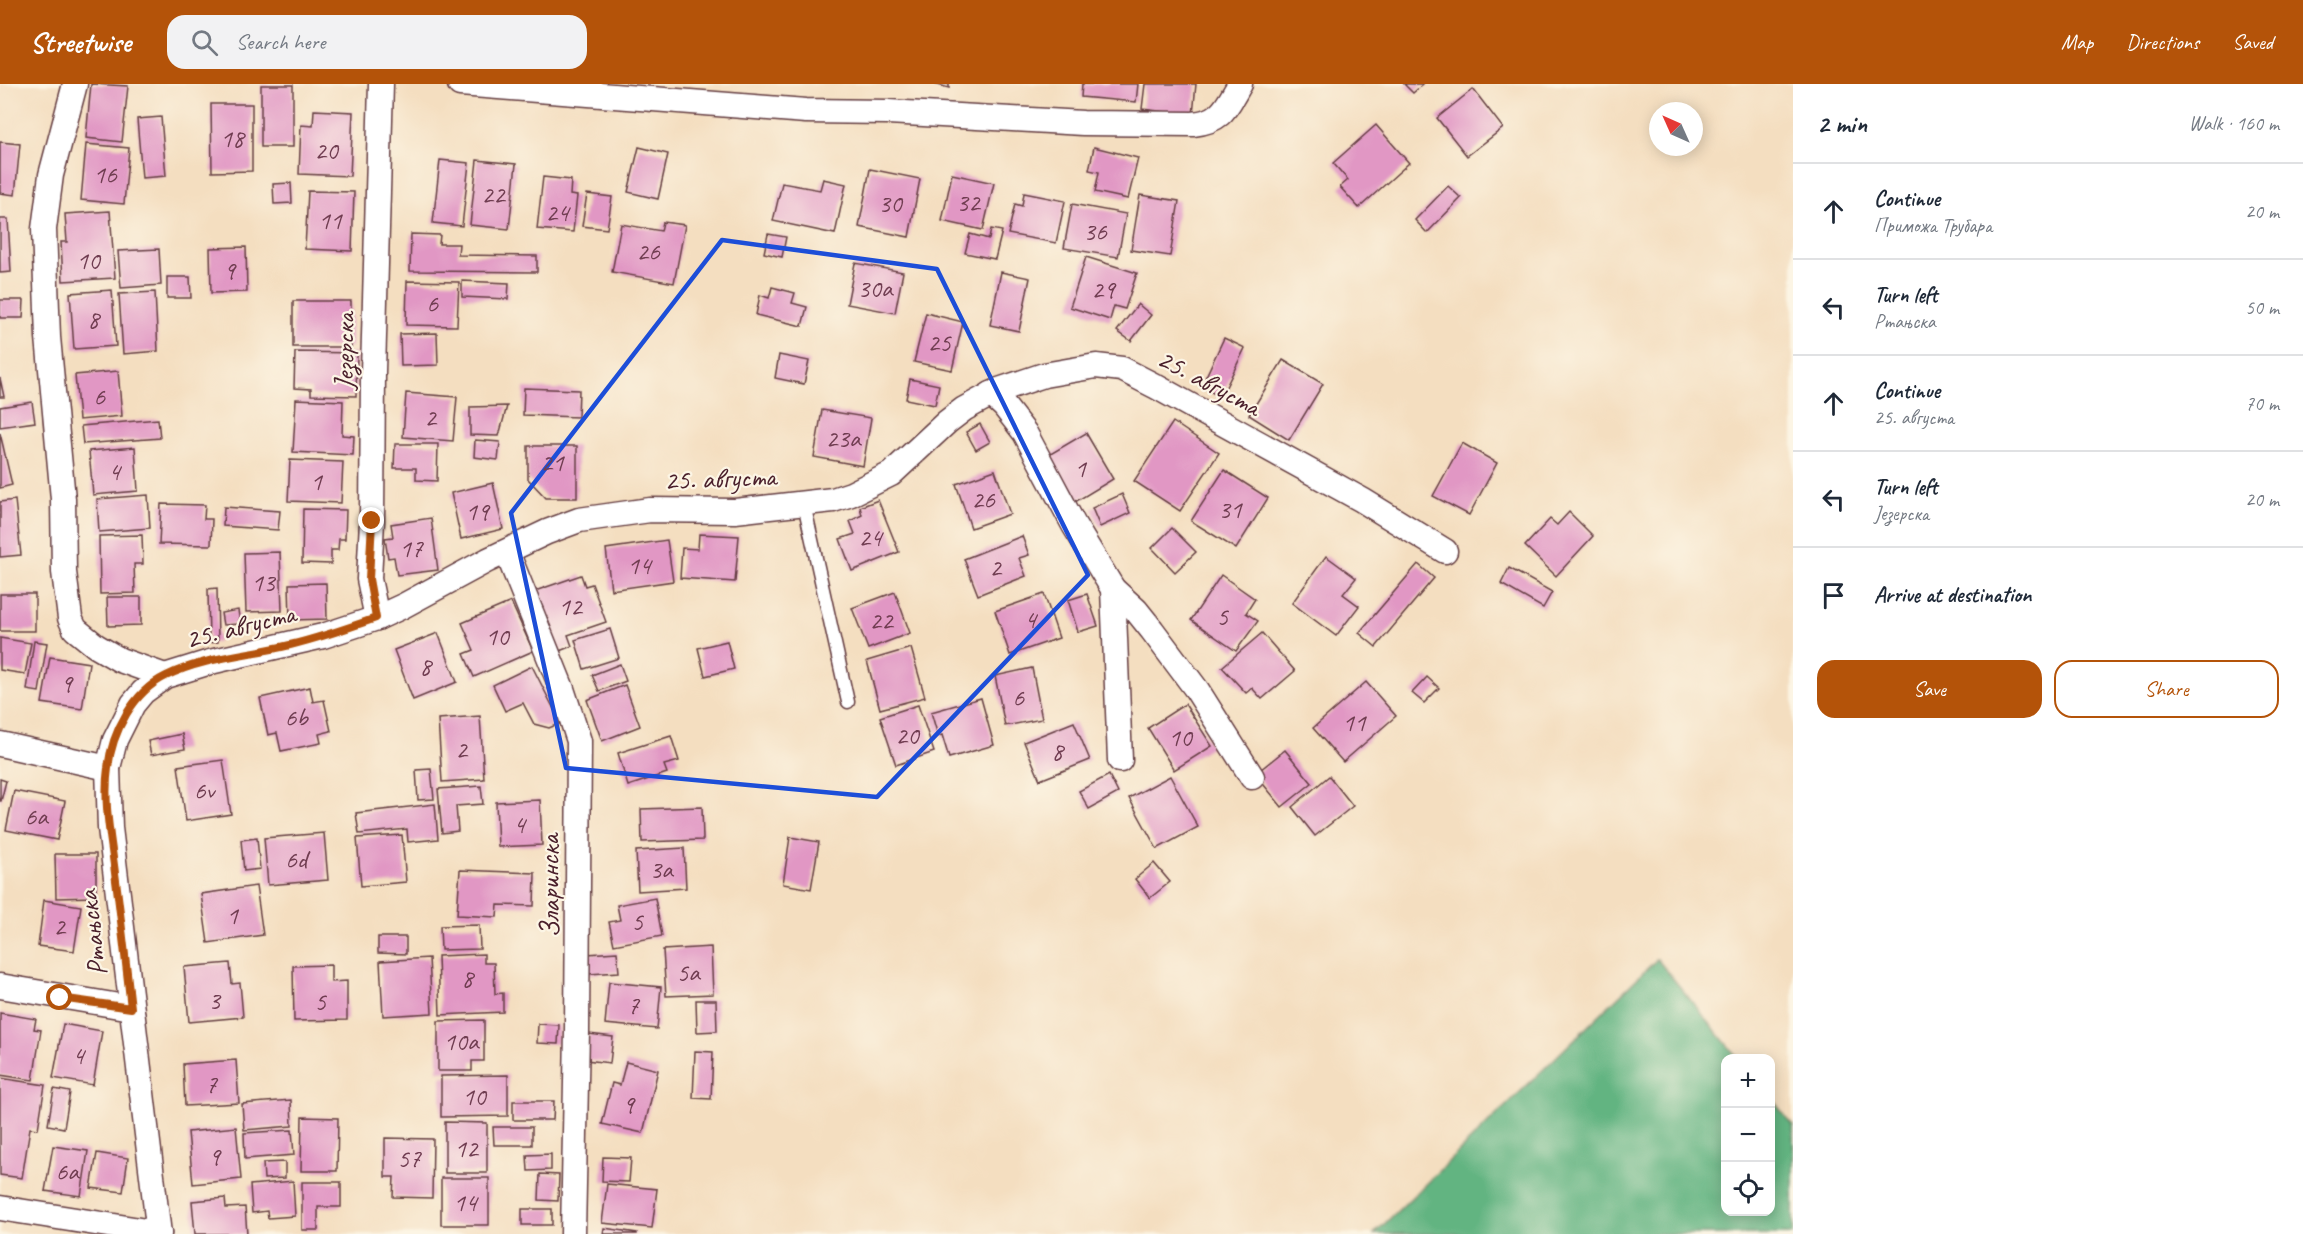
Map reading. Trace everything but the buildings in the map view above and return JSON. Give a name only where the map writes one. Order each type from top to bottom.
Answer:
[{"type":"street","points":[[75,84],[51,175],[44,229],[48,337],[63,499],[64,572],[70,618],[75,629],[96,646],[120,660],[165,676]]},
{"type":"street","name":"Језерска","points":[[376,618],[369,579],[381,84]]},
{"type":"street","points":[[460,84],[806,111],[888,112],[1083,123],[1193,124],[1209,122],[1218,116],[1240,84]]},
{"type":"street","name":"25. августа","points":[[108,768],[115,740],[133,704],[143,692],[165,676],[210,662],[323,636],[376,618],[547,531],[579,520],[650,510],[735,511],[833,500],[851,494],[891,474],[947,422],[991,394],[1029,379],[1096,366],[1122,369],[1362,500],[1445,551]]},
{"type":"street","points":[[991,394],[1004,406],[1025,433],[1074,525],[1113,589],[1136,610],[1178,664],[1252,777]]},
{"type":"street","name":"Зларинска","points":[[507,552],[565,698],[579,741],[578,1020],[573,1234]]},
{"type":"street","points":[[1113,589],[1120,760]]},
{"type":"street","points":[[0,744],[108,768]]},
{"type":"street","name":"Ртањска","points":[[108,768],[110,828],[159,1233]]},
{"type":"street","points":[[0,986],[131,1008]]},
{"type":"street","points":[[0,1208],[159,1233]]},
{"type":"lane","points":[[804,504],[848,702]]},
{"type":"highlighted area","points":[[722,240],[937,269],[1088,575],[877,797],[566,768],[511,513]]},
{"type":"green space","points":[[1657,959],[1735,1054],[1721,1054],[1721,1216],[1775,1216],[1775,1103],[1793,1126],[1793,1234],[1374,1234]]},
{"type":"route","points":[[60,998],[131,1008],[107,788],[108,768],[115,740],[133,704],[143,692],[165,676],[210,662],[331,634],[376,618],[369,579],[372,521]]}]
